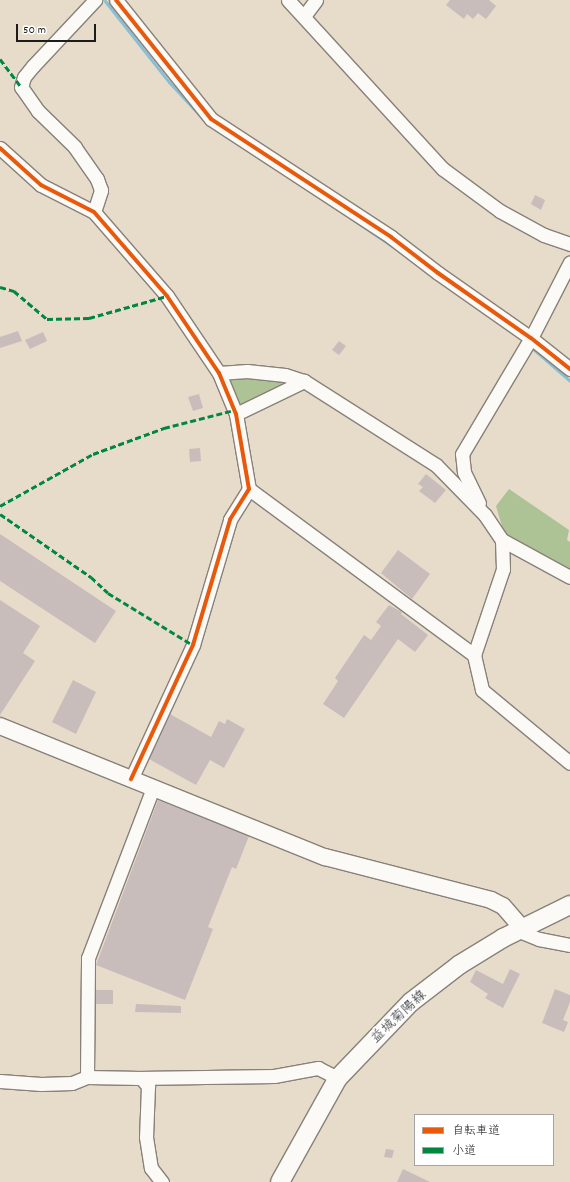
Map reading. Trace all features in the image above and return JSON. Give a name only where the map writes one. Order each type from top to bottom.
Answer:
[{"type":"main road","name":"益城菊陽線","points":[[280,1182],[338,1078],[411,1002],[458,965],[570,905]]},
{"type":"street","points":[[94,212],[101,190],[97,179],[75,147],[38,111],[21,87],[24,77],[33,66],[95,0]]},
{"type":"street","points":[[116,0],[211,119],[391,237],[438,273],[531,338],[570,369]]},
{"type":"street","points":[[288,0],[443,169],[500,211],[544,235],[570,244]]},
{"type":"street","points":[[304,16],[316,0]]},
{"type":"street","points":[[0,148],[41,185],[94,212],[167,296],[219,373],[236,414],[249,489],[230,520],[193,645],[131,779]]},
{"type":"street","points":[[570,262],[531,338],[462,454],[464,472],[485,515],[502,540],[570,577]]},
{"type":"street","points":[[219,373],[247,371],[285,375],[304,381],[436,465],[485,515]]},
{"type":"street","points":[[236,414],[304,381]]},
{"type":"street","points":[[249,489],[474,655]]},
{"type":"street","points":[[502,540],[503,570],[474,655],[482,690],[570,763]]},
{"type":"street","points":[[0,726],[325,857],[491,900],[503,906],[521,930],[539,939],[570,945]]},
{"type":"street","points":[[87,1077],[88,958],[153,788]]},
{"type":"street","points":[[0,1081],[72,1083],[87,1077],[137,1078],[274,1076],[318,1068],[338,1078]]},
{"type":"street","points":[[137,1078],[148,1086],[146,1137],[151,1168],[162,1182]]},
{"type":"green space","points":[[234,375],[293,382],[237,409],[225,379]]},
{"type":"green space","points":[[509,489],[569,530],[567,540],[570,542],[570,570],[507,543],[496,506]]},
{"type":"building","points":[[450,0],[489,0],[496,6],[486,19],[478,13],[473,19],[467,14],[464,19],[446,5]]},
{"type":"building","points":[[535,195],[545,200],[541,210],[531,204]]},
{"type":"building","points":[[18,331],[22,341],[0,348],[0,337]]},
{"type":"building","points":[[43,332],[47,341],[30,349],[25,340]]},
{"type":"building","points":[[339,341],[346,346],[339,355],[332,350]]},
{"type":"building","points":[[199,394],[203,408],[193,411],[188,397]]},
{"type":"building","points":[[200,448],[201,461],[190,462],[189,449]]},
{"type":"building","points":[[426,474],[446,490],[435,503],[419,491],[423,487],[418,484]]},
{"type":"building","points":[[0,534],[116,611],[95,643],[0,581]]},
{"type":"building","points":[[398,550],[430,574],[412,599],[381,573]]},
{"type":"building","points":[[0,600],[40,626],[23,653],[35,661],[0,715]]},
{"type":"building","points":[[389,605],[402,612],[401,614],[428,635],[415,652],[398,639],[344,718],[323,704],[338,681],[335,678],[364,635],[371,640],[381,626],[376,622]]},
{"type":"building","points":[[73,680],[96,692],[76,734],[52,722]]},
{"type":"building","points":[[170,714],[211,737],[219,721],[225,724],[227,719],[245,729],[224,768],[210,760],[196,785],[149,759]]},
{"type":"building","points":[[158,800],[249,836],[236,869],[232,867],[208,927],[213,929],[185,1000],[96,965]]},
{"type":"building","points":[[510,969],[520,974],[503,1008],[485,998],[488,994],[470,982],[476,970],[503,984]]},
{"type":"building","points":[[555,989],[570,995],[570,1002],[563,1020],[568,1022],[564,1032],[542,1023]]},
{"type":"building","points":[[96,990],[113,990],[113,1004],[96,1004]]},
{"type":"building","points":[[136,1004],[181,1006],[181,1013],[135,1012]]},
{"type":"building","points":[[386,1149],[394,1150],[392,1158],[384,1157]]},
{"type":"building","points":[[403,1169],[430,1182],[397,1182]]},
{"type":"waterway","points":[[105,1],[169,82],[206,122]]},
{"type":"waterway","points":[[336,208],[401,252]]},
{"type":"waterway","points":[[531,347],[570,381]]},
{"type":"marked path","points":[[0,59],[21,87]]},
{"type":"marked path","points":[[0,287],[14,291],[47,319],[89,318],[167,296]]},
{"type":"marked path","points":[[0,506],[93,454],[164,428],[234,410]]},
{"type":"marked path","points":[[0,514],[91,577],[108,593],[193,645]]},
{"type":"cycle path","points":[[116,0],[211,119],[391,237],[438,273],[531,338],[570,369]]},
{"type":"cycle path","points":[[0,148],[41,185],[94,212],[167,296],[219,373],[236,414],[249,489],[230,520],[193,645],[131,779]]}]
